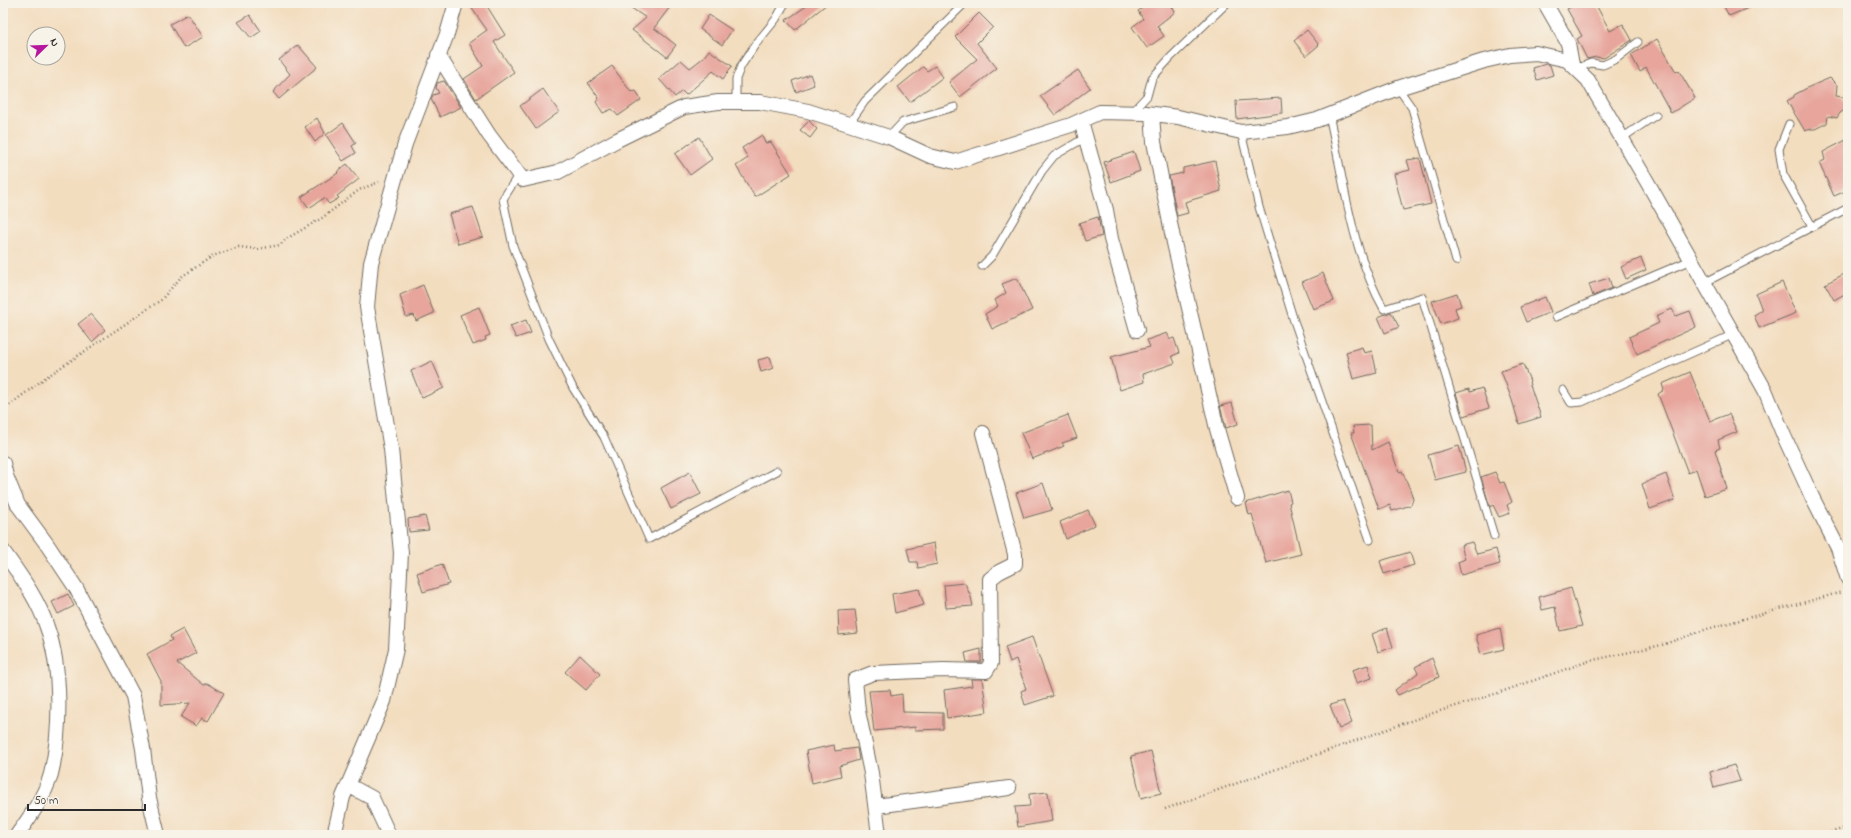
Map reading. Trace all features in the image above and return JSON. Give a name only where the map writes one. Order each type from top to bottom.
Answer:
[{"type":"street","points":[[334,835],[348,785],[384,701],[396,649],[401,553],[391,448],[367,307],[371,263],[405,144],[456,3]]},
{"type":"street","points":[[1545,3],[1568,43],[1574,67]]},
{"type":"street","points":[[438,55],[489,135],[523,180],[558,172],[617,140],[684,107],[718,102],[760,102],[808,111],[889,137],[930,156],[955,162],[1002,148],[1081,121],[1100,112],[1132,112],[1152,114],[1178,118],[1241,132],[1288,127],[1317,120],[1398,88],[1439,74],[1510,55],[1536,53],[1567,60],[1588,80],[1765,390],[1799,470],[1838,548],[1848,579]]},
{"type":"street","points":[[1152,114],[1154,142],[1165,190],[1174,243],[1217,429],[1237,498]]},
{"type":"street","points":[[1081,121],[1106,210],[1111,239],[1137,330]]},
{"type":"street","points":[[879,835],[872,773],[858,711],[855,680],[873,673],[943,670],[986,672],[991,663],[990,579],[999,572],[1015,564],[1015,554],[983,433]]},
{"type":"street","points":[[3,463],[6,476],[18,506],[46,543],[76,588],[134,696],[149,798],[158,835]]},
{"type":"street","points":[[3,551],[27,585],[48,627],[58,677],[58,733],[50,775],[40,801],[17,835]]},
{"type":"street","points":[[348,785],[372,798],[389,835]]},
{"type":"street","points":[[876,806],[1009,788]]},
{"type":"lane","points":[[736,102],[736,79],[741,66],[755,45],[776,19],[785,3]]},
{"type":"lane","points":[[849,124],[866,101],[965,3]]},
{"type":"lane","points":[[1132,112],[1147,96],[1152,78],[1171,57],[1226,3]]},
{"type":"lane","points":[[1574,67],[1591,64],[1603,65],[1616,59],[1638,42]]},
{"type":"lane","points":[[1398,88],[1412,108],[1456,261]]},
{"type":"lane","points":[[889,137],[903,122],[955,108]]},
{"type":"lane","points":[[1329,115],[1351,219],[1366,269],[1384,309],[1422,297],[1494,536]]},
{"type":"lane","points":[[1622,138],[1656,115]]},
{"type":"lane","points":[[1789,124],[1779,149],[1783,174],[1812,226]]},
{"type":"lane","points":[[1241,132],[1259,207],[1293,318],[1370,540]]},
{"type":"lane","points":[[982,266],[992,256],[1042,171],[1054,156],[1086,138]]},
{"type":"lane","points":[[519,174],[503,199],[513,246],[549,339],[572,388],[604,437],[649,539],[777,471]]},
{"type":"lane","points":[[1704,283],[1848,208]]},
{"type":"lane","points":[[1556,317],[1691,260]]},
{"type":"lane","points":[[1563,390],[1571,403],[1582,402],[1734,334]]},
{"type":"path","points":[[3,410],[45,378],[161,300],[181,277],[213,256],[239,247],[257,249],[280,245],[286,239],[322,218],[359,190],[396,176]]},
{"type":"path","points":[[1165,809],[1430,714],[1498,693],[1589,661],[1662,645],[1707,629],[1848,591]]},
{"type":"path","points":[[1823,835],[1848,827]]},
{"type":"building","points":[[468,3],[485,3],[505,35],[494,42],[514,72],[476,99],[464,79],[483,66],[469,43],[487,30]]},
{"type":"building","points":[[624,3],[673,3],[654,28],[676,45],[667,57],[632,30],[646,18]]},
{"type":"building","points":[[811,3],[828,3],[795,30],[786,20]]},
{"type":"building","points":[[1150,3],[1170,3],[1175,12],[1157,26],[1164,36],[1147,48],[1132,27],[1143,19],[1138,11]]},
{"type":"building","points":[[1579,3],[1595,3],[1610,31],[1623,24],[1632,40],[1604,58],[1596,57],[1587,59],[1577,39],[1582,36],[1567,9]]},
{"type":"building","points":[[1722,3],[1760,3],[1729,16]]},
{"type":"building","points":[[979,13],[993,27],[977,43],[997,68],[960,97],[949,82],[977,59],[955,37]]},
{"type":"building","points":[[188,14],[203,37],[184,48],[170,24]]},
{"type":"building","points":[[250,15],[261,31],[251,38],[238,22]]},
{"type":"building","points":[[709,15],[732,30],[722,45],[700,29]]},
{"type":"building","points":[[1307,30],[1319,45],[1306,56],[1294,41]]},
{"type":"building","points":[[1657,39],[1676,72],[1679,71],[1695,98],[1671,113],[1646,67],[1640,72],[1631,55]]},
{"type":"building","points":[[298,45],[317,67],[279,99],[273,92],[290,74],[279,60]]},
{"type":"building","points":[[709,50],[732,66],[723,79],[713,71],[686,95],[682,91],[675,97],[659,79],[681,60],[690,68],[703,58]]},
{"type":"building","points":[[1546,64],[1550,65],[1553,75],[1537,80],[1533,68]]},
{"type":"building","points":[[612,66],[631,92],[636,91],[641,100],[618,116],[612,109],[603,113],[596,102],[599,98],[588,83]]},
{"type":"building","points":[[935,66],[943,77],[910,102],[898,87],[923,67],[927,71]]},
{"type":"building","points":[[1078,70],[1090,88],[1055,115],[1040,96]]},
{"type":"building","points":[[810,74],[814,85],[796,92],[792,81]]},
{"type":"building","points":[[1830,78],[1837,85],[1836,96],[1843,97],[1848,108],[1840,113],[1837,118],[1828,116],[1827,123],[1815,129],[1805,131],[1787,101],[1794,97],[1794,95]]},
{"type":"building","points":[[444,81],[461,107],[440,117],[431,99],[433,95],[439,93],[436,88],[437,83]]},
{"type":"building","points":[[543,89],[559,112],[536,129],[520,106]]},
{"type":"building","points":[[1281,98],[1282,113],[1237,119],[1236,101]]},
{"type":"building","points":[[317,118],[325,133],[315,142],[305,127]]},
{"type":"building","points":[[809,121],[817,129],[810,138],[800,130]]},
{"type":"building","points":[[343,123],[356,143],[352,146],[356,153],[343,161],[326,135]]},
{"type":"building","points":[[762,135],[765,143],[771,142],[791,174],[755,197],[736,166],[748,158],[742,148]]},
{"type":"building","points":[[699,137],[712,159],[690,175],[675,154]]},
{"type":"building","points":[[1848,139],[1848,190],[1834,196],[1819,163],[1825,160],[1823,152]]},
{"type":"building","points":[[1134,152],[1140,171],[1111,182],[1104,162]]},
{"type":"building","points":[[1420,158],[1431,204],[1403,210],[1394,174],[1410,170],[1407,160]]},
{"type":"building","points":[[1215,161],[1221,191],[1185,202],[1188,213],[1177,216],[1169,176],[1183,173],[1183,168]]},
{"type":"building","points":[[347,164],[359,179],[337,196],[339,198],[329,204],[324,198],[309,208],[301,197],[338,173],[337,172]]},
{"type":"building","points":[[473,207],[483,237],[458,244],[449,214]]},
{"type":"building","points":[[1098,217],[1102,236],[1085,241],[1079,223]]},
{"type":"building","points":[[1641,258],[1646,270],[1626,279],[1621,267]]},
{"type":"building","points":[[1848,272],[1848,292],[1834,300],[1825,284]]},
{"type":"building","points":[[1323,273],[1334,301],[1313,309],[1302,282]]},
{"type":"building","points":[[1017,278],[1032,310],[992,329],[985,314],[998,306],[995,300],[1006,293],[1002,284]]},
{"type":"building","points":[[1609,278],[1612,288],[1593,296],[1589,284]]},
{"type":"building","points":[[1782,282],[1796,313],[1759,328],[1754,315],[1762,310],[1756,294]]},
{"type":"building","points":[[423,285],[434,313],[416,321],[414,315],[406,317],[400,295]]},
{"type":"building","points":[[1457,293],[1461,306],[1455,308],[1458,318],[1441,324],[1432,301]]},
{"type":"building","points":[[1545,297],[1551,312],[1526,322],[1520,307]]},
{"type":"building","points":[[479,307],[490,335],[485,337],[486,340],[473,345],[460,315]]},
{"type":"building","points":[[1672,309],[1676,316],[1690,311],[1696,327],[1637,354],[1629,337],[1659,323],[1656,316]]},
{"type":"building","points":[[1391,312],[1399,327],[1385,333],[1378,317]]},
{"type":"building","points":[[91,314],[105,330],[92,342],[78,324]]},
{"type":"building","points":[[526,320],[531,333],[516,338],[510,326]]},
{"type":"building","points":[[1167,333],[1170,339],[1174,338],[1179,353],[1172,356],[1175,363],[1143,374],[1144,382],[1120,390],[1111,357],[1150,347],[1147,340]]},
{"type":"building","points":[[1362,347],[1364,353],[1372,351],[1377,373],[1353,379],[1346,352]]},
{"type":"building","points":[[770,357],[774,368],[761,372],[758,360]]},
{"type":"building","points":[[432,361],[444,388],[422,398],[411,371]]},
{"type":"building","points":[[1523,364],[1541,417],[1519,424],[1501,371]]},
{"type":"building","points":[[1690,372],[1710,421],[1729,414],[1737,432],[1718,440],[1720,448],[1715,450],[1727,489],[1705,496],[1696,469],[1688,473],[1658,394],[1664,390],[1662,384]]},
{"type":"building","points":[[1482,388],[1489,408],[1463,416],[1456,393],[1469,389],[1470,392]]},
{"type":"building","points":[[1232,403],[1238,424],[1226,428],[1220,406]]},
{"type":"building","points":[[1068,415],[1077,438],[1062,443],[1064,446],[1032,459],[1021,433]]},
{"type":"building","points":[[1371,425],[1372,450],[1388,442],[1399,472],[1402,471],[1410,489],[1413,499],[1411,505],[1392,511],[1390,505],[1379,509],[1351,433],[1354,433],[1353,426]]},
{"type":"building","points":[[1459,446],[1466,472],[1435,480],[1428,455]]},
{"type":"building","points":[[690,472],[701,494],[671,509],[661,488]]},
{"type":"building","points":[[1495,472],[1500,483],[1504,482],[1512,502],[1507,505],[1510,513],[1499,517],[1493,505],[1490,507],[1481,477]]},
{"type":"building","points":[[1666,474],[1675,500],[1650,509],[1642,484]]},
{"type":"building","points":[[1043,483],[1052,510],[1024,518],[1016,493]]},
{"type":"building","points":[[1288,490],[1291,502],[1289,503],[1301,554],[1266,563],[1252,514],[1249,515],[1246,503]]},
{"type":"building","points":[[1088,510],[1095,525],[1066,539],[1060,522]]},
{"type":"building","points":[[425,516],[429,530],[409,532],[408,519]]},
{"type":"building","points":[[1472,542],[1477,554],[1496,549],[1500,564],[1461,575],[1458,562],[1465,559],[1461,545]]},
{"type":"building","points":[[934,543],[937,564],[918,568],[917,562],[910,562],[907,549]]},
{"type":"building","points":[[1410,552],[1414,565],[1384,574],[1380,561]]},
{"type":"building","points":[[442,564],[449,584],[423,592],[417,573]]},
{"type":"building","points":[[965,583],[970,593],[973,606],[946,608],[944,585]]},
{"type":"building","points":[[1571,588],[1582,626],[1560,631],[1555,607],[1542,610],[1539,597]]},
{"type":"building","points":[[919,589],[924,605],[895,613],[892,594]]},
{"type":"building","points":[[68,594],[74,606],[58,614],[52,602]]},
{"type":"building","points":[[855,610],[858,633],[839,635],[838,611]]},
{"type":"building","points":[[1387,628],[1393,647],[1378,652],[1372,634]]},
{"type":"building","points":[[1500,628],[1504,649],[1481,655],[1476,635]]},
{"type":"building","points":[[183,629],[196,653],[177,663],[204,685],[207,683],[224,693],[208,721],[202,718],[196,726],[181,717],[190,703],[161,705],[161,681],[147,654],[172,640],[170,636]]},
{"type":"building","points":[[1032,637],[1053,696],[1025,705],[1021,691],[1026,689],[1016,659],[1010,662],[1005,647]]},
{"type":"building","points":[[981,649],[981,662],[967,662],[965,653]]},
{"type":"building","points":[[580,655],[600,674],[586,690],[565,672]]},
{"type":"building","points":[[1432,658],[1439,677],[1398,695],[1395,690],[1418,673],[1415,667]]},
{"type":"building","points":[[1368,665],[1372,678],[1356,683],[1352,670]]},
{"type":"building","points":[[971,679],[982,679],[987,712],[947,718],[944,690],[972,686]]},
{"type":"building","points":[[890,690],[891,696],[902,694],[903,712],[943,713],[943,729],[915,730],[915,727],[874,731],[869,691]]},
{"type":"building","points":[[1343,701],[1352,723],[1339,729],[1330,705]]},
{"type":"building","points":[[834,745],[835,751],[857,748],[859,760],[839,766],[841,776],[812,783],[806,751]]},
{"type":"building","points":[[1151,751],[1161,793],[1141,798],[1131,756]]},
{"type":"building","points":[[1734,765],[1740,781],[1714,788],[1710,772]]},
{"type":"building","points":[[1048,792],[1052,821],[1018,827],[1015,807],[1030,806],[1029,794]]}]
